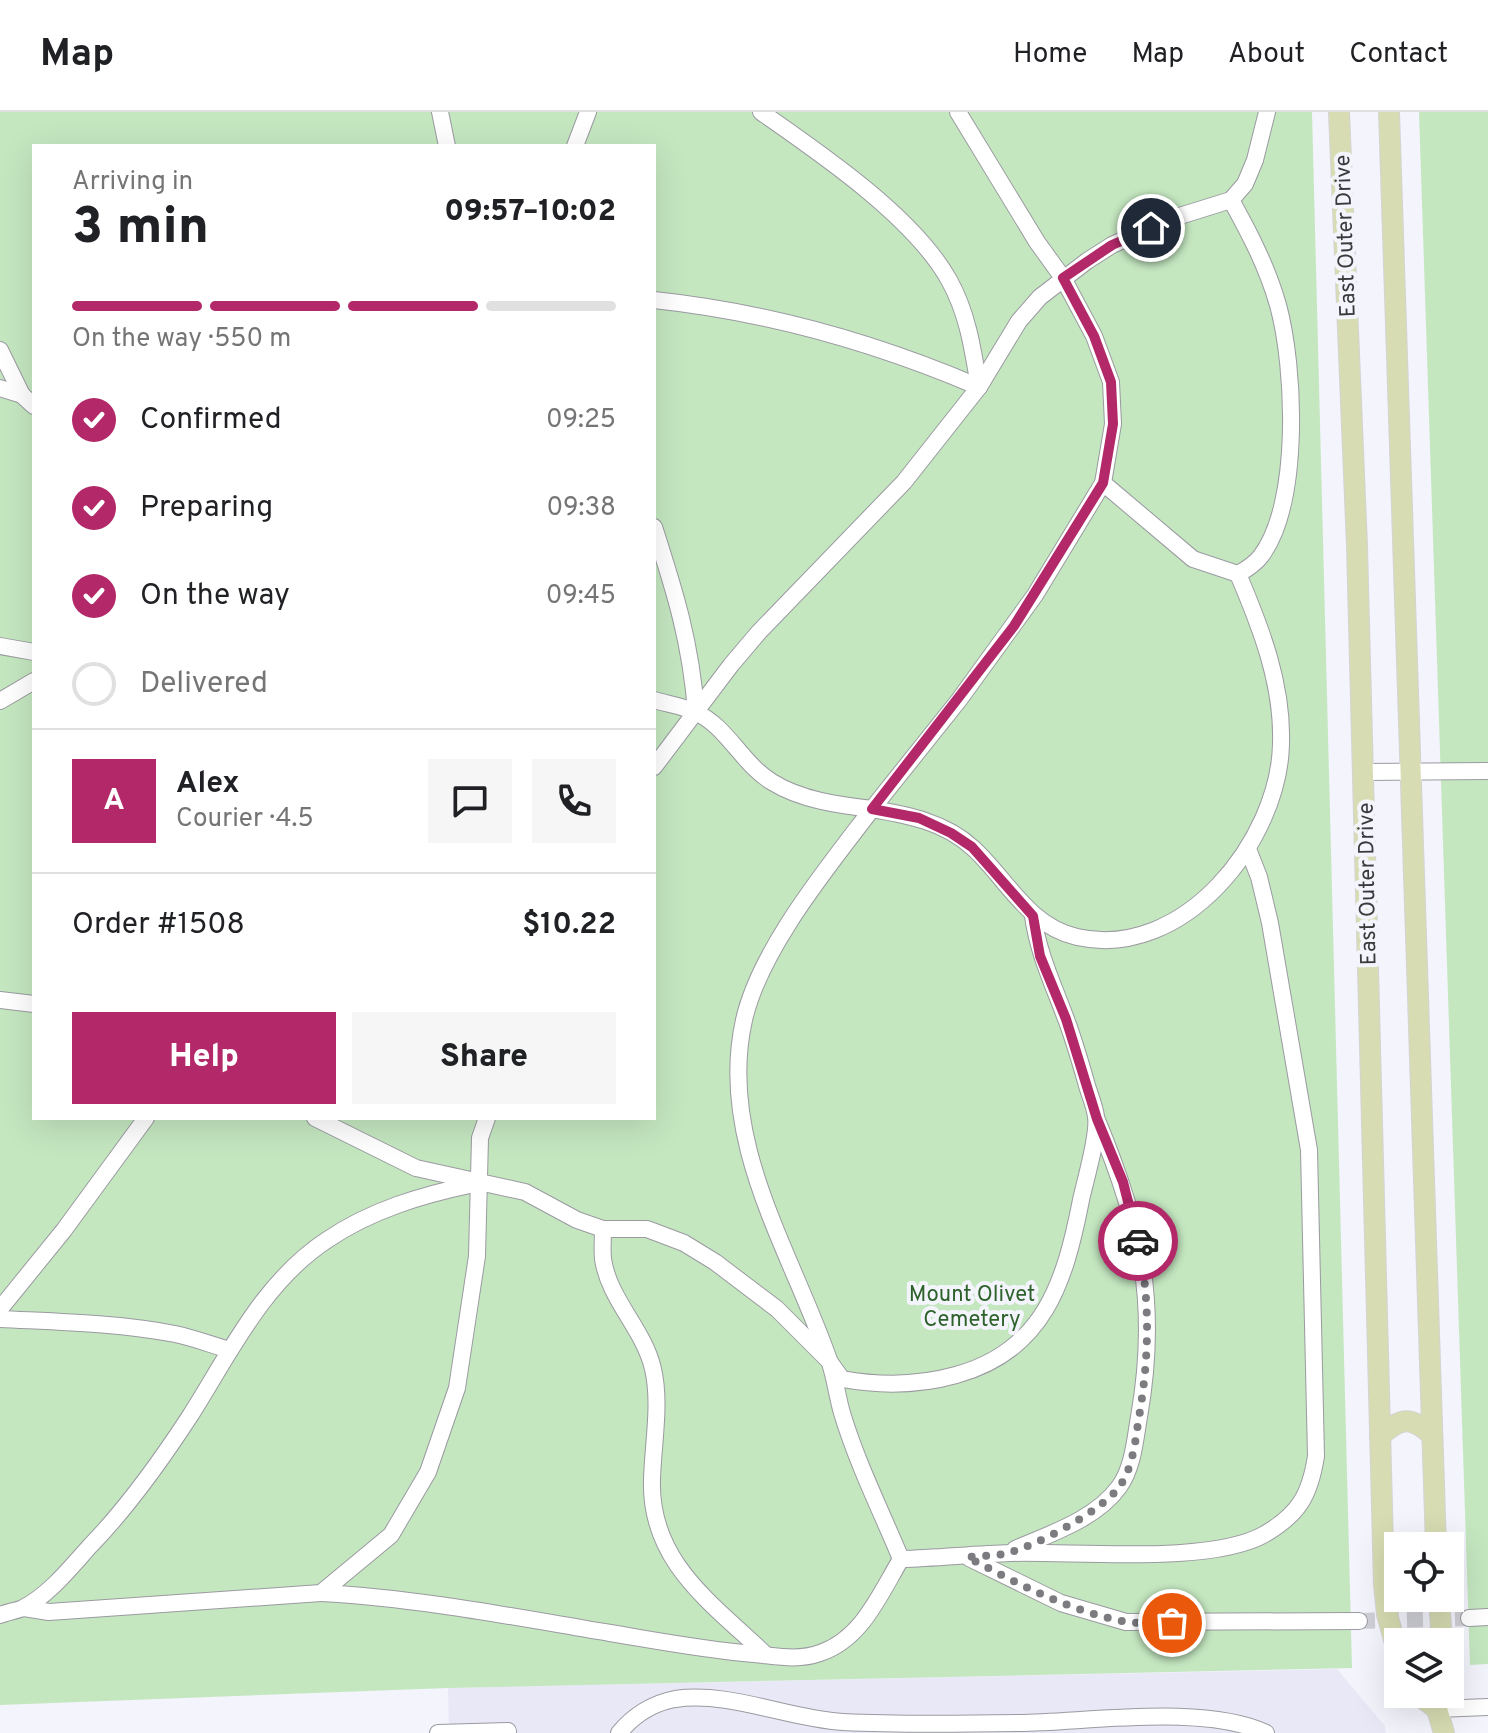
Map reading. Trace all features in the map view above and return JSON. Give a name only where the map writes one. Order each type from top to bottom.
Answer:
[{"type":"main road","name":"East Outer Drive","points":[[1339,112],[1357,546],[1384,1584],[1391,1628]]},
{"type":"main road","points":[[1389,112],[1435,1532]]},
{"type":"main road","points":[[1380,1436],[1394,1424],[1406,1420],[1420,1424],[1432,1435]]},
{"type":"main road","points":[[1440,1708],[1444,1733]]},
{"type":"street","points":[[440,112],[447,144]]},
{"type":"street","points":[[576,144],[588,112]]},
{"type":"street","points":[[761,112],[873,198],[900,221],[930,255],[947,277],[965,315],[979,387]]},
{"type":"street","points":[[901,1559],[843,1415],[829,1361],[763,1198],[743,1125],[738,1083],[739,1047],[744,1019],[770,956],[872,809],[1014,626],[1103,483],[1113,424],[1111,382],[1094,336],[1063,278],[958,112]]},
{"type":"street","points":[[656,764],[759,632],[904,482],[979,387],[1019,321],[1063,278],[1112,245],[1170,219],[1231,200],[1245,184],[1255,160],[1267,112]]},
{"type":"street","points":[[1103,483],[1193,559],[1238,574],[1252,566],[1263,554],[1273,534],[1285,490],[1292,416],[1286,346],[1279,308],[1257,247],[1231,200]]},
{"type":"street","points":[[656,300],[717,307],[811,327],[939,370],[979,387]]},
{"type":"street","points":[[0,350],[28,401]]},
{"type":"street","points":[[0,388],[28,401]]},
{"type":"street","points":[[656,533],[683,620],[693,670],[696,712]]},
{"type":"street","points":[[656,701],[696,712],[725,735],[754,768],[788,791],[814,799],[919,818],[951,833],[972,847],[1033,916],[1053,928],[1077,937],[1106,940],[1150,934],[1194,908],[1248,849],[1274,791],[1280,767],[1281,716],[1267,648],[1238,574]]},
{"type":"street","points":[[0,646],[32,652]]},
{"type":"street","points":[[0,701],[32,682]]},
{"type":"street","points":[[1363,772],[1488,771]]},
{"type":"street","points":[[901,1559],[1007,1553],[1217,1549],[1263,1535],[1291,1516],[1309,1490],[1316,1456],[1309,1150],[1270,923],[1259,877],[1248,849]]},
{"type":"street","points":[[1007,1553],[1094,1511],[1108,1500],[1127,1473],[1135,1444],[1148,1345],[1148,1301],[1133,1216],[1123,1182],[1097,1119],[1076,1046],[1040,956],[1033,916]]},
{"type":"street","points":[[0,1000],[32,1004]]},
{"type":"street","points":[[319,1120],[416,1168],[525,1192],[577,1220],[603,1229],[647,1229],[684,1243],[777,1309],[829,1361],[842,1379],[899,1385],[934,1381],[990,1364],[1013,1350],[1041,1317],[1062,1273],[1074,1233],[1097,1119]]},
{"type":"street","points":[[0,1309],[64,1230],[145,1120]]},
{"type":"street","points":[[321,1593],[391,1535],[428,1472],[457,1388],[477,1256],[480,1138],[476,1120]]},
{"type":"street","points":[[480,1138],[486,1120]]},
{"type":"street","points":[[0,1615],[24,1608],[68,1570],[135,1495],[276,1285],[326,1240],[378,1212],[403,1202],[479,1183]]},
{"type":"street","points":[[603,1229],[603,1260],[612,1287],[647,1348],[654,1372],[652,1485],[659,1534],[674,1564],[766,1655]]},
{"type":"street","points":[[0,1319],[76,1321],[133,1328],[178,1335],[230,1350]]},
{"type":"street","points":[[967,1557],[1061,1603],[1126,1622],[1359,1621]]},
{"type":"street","points":[[24,1608],[49,1612],[321,1593],[463,1609],[705,1650],[805,1657],[822,1653],[855,1632],[901,1559]]},
{"type":"street","points":[[1469,1618],[1488,1617]]},
{"type":"street","points":[[619,1733],[650,1707],[687,1698],[729,1702],[839,1722],[1019,1723],[1186,1718],[1226,1721],[1266,1733]]},
{"type":"street","points":[[1464,1705],[1488,1707]]},
{"type":"street","points":[[438,1733],[508,1731]]},
{"type":"shaded area","points":[[1337,1669],[1385,1726],[1386,1733],[449,1733],[448,1688]]},
{"type":"green space","name":"Mount Olivet Cemetery","points":[[0,112],[1312,112],[1352,1668],[448,1688],[0,1705]]},
{"type":"green space","points":[[1419,112],[1488,112],[1488,1664],[1470,1665]]},
{"type":"tunnel","points":[[1359,1621],[1469,1618]]},
{"type":"way so far","points":[[1138,1241],[1148,1301],[1148,1345],[1135,1444],[1120,1486],[1094,1511],[1044,1537],[1007,1553],[967,1557],[1028,1588],[1090,1613],[1126,1622],[1172,1623]]},
{"type":"route","points":[[1138,1241],[1123,1182],[1097,1119],[1076,1046],[1040,956],[1033,916],[972,847],[951,833],[919,818],[872,809],[1014,626],[1103,483],[1113,424],[1111,382],[1094,336],[1063,278],[1112,245],[1151,228]]}]
